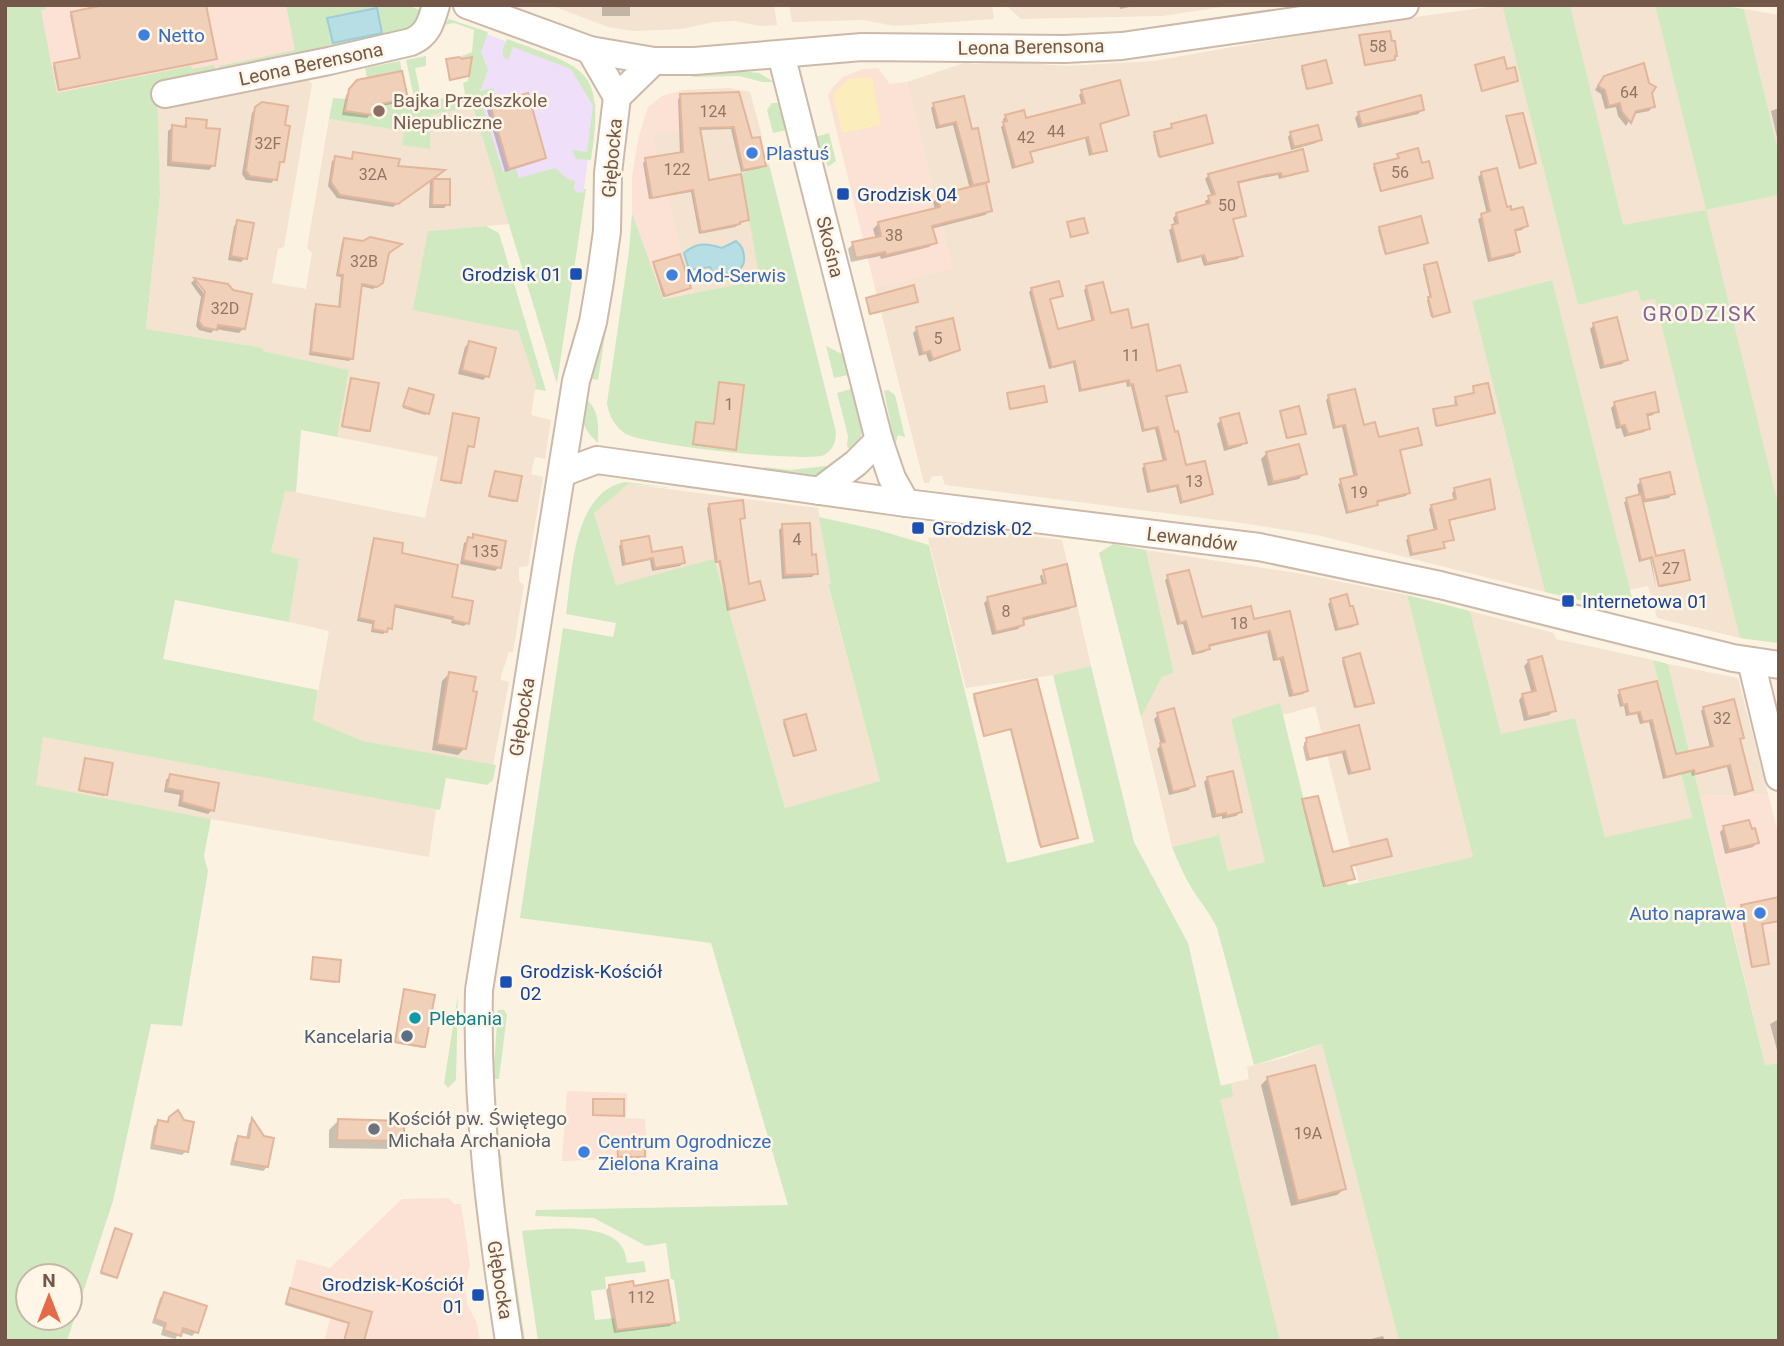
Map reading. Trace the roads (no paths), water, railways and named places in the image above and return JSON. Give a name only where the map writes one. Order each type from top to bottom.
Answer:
[{"type":"street","name":"Leona Berensona","points":[[165,93],[411,42],[428,31],[436,5]]},
{"type":"street","name":"Leona Berensona","points":[[467,5],[590,50],[654,61],[695,61],[862,47],[1065,49],[1122,46],[1405,5]]},
{"type":"street","points":[[590,50],[617,97],[654,61]]},
{"type":"street","name":"Skośna","points":[[781,54],[879,440],[892,478],[905,503]]},
{"type":"street","name":"Głębocka","points":[[509,1341],[493,1238],[481,1131],[477,1046],[479,990],[576,381],[593,322],[600,281],[607,230],[608,173],[617,97]]},
{"type":"street","points":[[571,414],[597,460]]},
{"type":"street","points":[[819,491],[856,463],[879,440]]},
{"type":"street","name":"Lewandów","points":[[562,473],[597,460],[1292,553],[1452,588],[1651,639],[1751,661],[1779,664]]},
{"type":"street","points":[[1751,661],[1779,776]]},
{"type":"water","points":[[377,8],[382,33],[333,43],[327,18]]},
{"type":"water","points":[[736,241],[744,256],[739,270],[714,275],[710,267],[689,270],[684,253],[689,249],[702,244],[722,248]]},
{"type":"place","name":"Netto","points":[[144,35]]},
{"type":"place","name":"Bajka Przedszkole Niepubliczne","points":[[379,111]]},
{"type":"place","name":"Plastuś","points":[[752,153]]},
{"type":"place","name":"Grodzisk 04","points":[[843,194]]},
{"type":"place","name":"Grodzisk 01","points":[[576,274]]},
{"type":"place","name":"Mod-Serwis","points":[[672,275]]},
{"type":"place","name":"Grodzisk 02","points":[[918,528]]},
{"type":"place","name":"Internetowa 01","points":[[1568,601]]},
{"type":"place","name":"Auto naprawa","points":[[1760,913]]},
{"type":"place","name":"Grodzisk-Kościół 02","points":[[506,982]]},
{"type":"place","name":"Plebania","points":[[415,1018]]},
{"type":"place","name":"Kancelaria","points":[[407,1036]]},
{"type":"place","name":"Kościół pw. Świętego Michała Archanioła","points":[[374,1129]]},
{"type":"place","name":"Centrum Ogrodnicze Zielona Kraina","points":[[584,1152]]},
{"type":"place","name":"Grodzisk-Kościół 01","points":[[478,1295]]},
{"type":"district","name":"GRODZISK","points":[[1700,314]]}]
